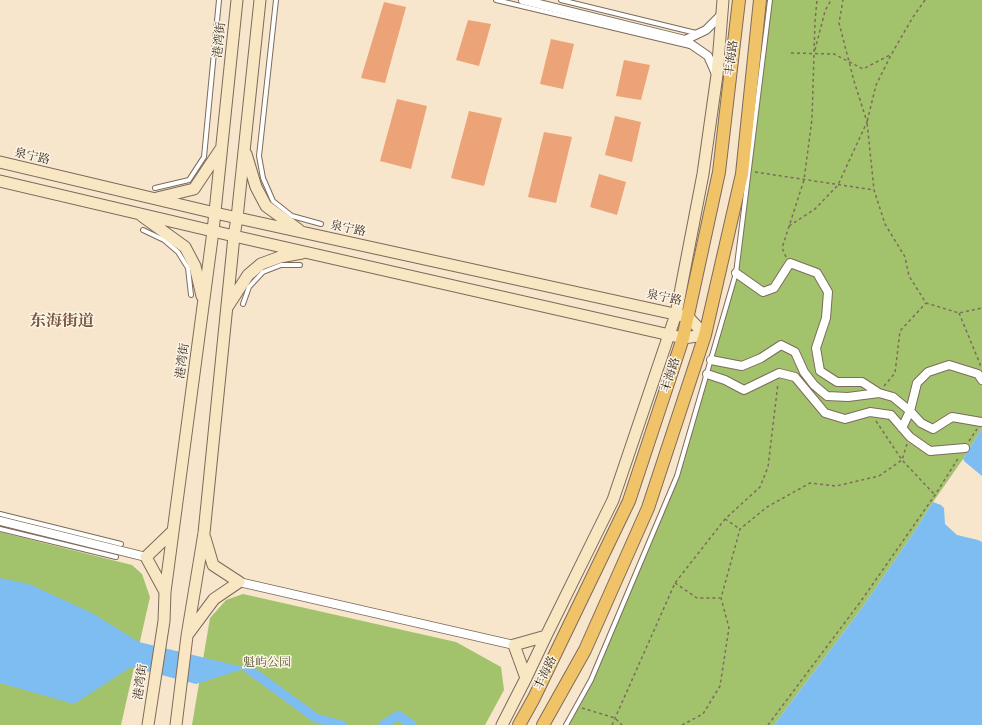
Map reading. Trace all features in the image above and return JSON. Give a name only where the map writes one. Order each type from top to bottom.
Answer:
[{"type":"main road","name":"丰海路","points":[[519,725],[534,698],[629,501],[683,338],[719,172],[739,0]]},
{"type":"main road","name":"丰海路","points":[[543,725],[585,650],[648,508],[705,335],[742,174],[760,0]]},
{"type":"street","name":"港湾街","points":[[148,725],[164,621],[165,592],[213,231],[237,0]]},
{"type":"street","points":[[176,725],[187,638],[204,533],[260,0]]},
{"type":"street","points":[[523,0],[685,40],[708,56],[717,75]]},
{"type":"street","points":[[502,725],[613,500],[676,314],[703,174],[717,75],[723,0]]},
{"type":"street","points":[[685,40],[706,30],[722,14]]},
{"type":"street","points":[[155,193],[194,189],[222,148]]},
{"type":"street","points":[[244,148],[256,187],[266,206],[303,232]]},
{"type":"street","name":"泉宁路","points":[[0,162],[155,193],[215,213],[676,314],[688,317],[705,335]]},
{"type":"street","points":[[0,181],[683,338],[705,335]]},
{"type":"street","points":[[139,213],[185,247],[195,266],[203,304]]},
{"type":"street","points":[[227,309],[248,275],[261,264],[280,257],[308,252]]},
{"type":"street","points":[[736,273],[763,292],[774,288],[790,263],[817,273],[828,292],[826,318],[816,348],[820,371],[837,382],[862,382],[880,393],[893,397],[910,411],[921,423],[933,429],[952,417],[981,422]]},
{"type":"street","points":[[711,360],[742,366],[761,358],[781,344],[795,352],[804,372],[814,385],[827,396],[848,397],[880,393]]},
{"type":"street","points":[[902,428],[910,411],[917,383],[928,372],[949,365],[980,377]]},
{"type":"street","points":[[707,374],[725,380],[744,390],[779,373],[794,377],[825,413],[845,419],[870,412],[891,415],[910,437],[930,451],[964,448]]},
{"type":"street","points":[[0,521],[146,557],[165,592]]},
{"type":"street","points":[[146,557],[173,531]]},
{"type":"street","points":[[204,533],[213,565],[239,582],[514,645],[546,636]]},
{"type":"street","points":[[187,638],[214,600],[239,582]]},
{"type":"street","points":[[514,645],[526,678]]},
{"type":"lane","points":[[155,193],[189,180],[204,157],[219,0]]},
{"type":"lane","points":[[276,0],[259,156],[263,178],[273,201],[292,216],[321,224]]},
{"type":"lane","points":[[496,0],[696,48]]},
{"type":"lane","points":[[561,0],[698,34]]},
{"type":"lane","points":[[566,725],[591,680],[677,476],[736,273],[770,0]]},
{"type":"lane","points":[[143,230],[164,240],[178,252],[188,268],[191,295]]},
{"type":"lane","points":[[243,304],[248,287],[263,272],[281,265],[300,265]]},
{"type":"lane","points":[[0,514],[121,544]]},
{"type":"lane","points":[[0,529],[116,557]]},
{"type":"path","points":[[790,263],[782,248],[804,180],[812,119],[817,0]]},
{"type":"path","points":[[814,54],[825,11],[831,0]]},
{"type":"path","points":[[843,0],[839,23],[854,81],[867,122],[874,190],[885,224],[905,257],[909,276],[926,303],[959,312],[982,308]]},
{"type":"path","points":[[789,226],[815,209],[838,185],[867,122],[876,86],[891,55],[925,0]]},
{"type":"path","points":[[790,52],[834,54],[863,69],[891,55]]},
{"type":"path","points":[[749,172],[874,190]]},
{"type":"path","points":[[880,393],[895,373],[900,331],[926,303]]},
{"type":"path","points":[[959,312],[980,364],[980,377]]},
{"type":"path","points":[[612,725],[675,583],[725,519],[760,487],[768,467],[779,373]]},
{"type":"path","points":[[870,412],[902,460],[935,495]]},
{"type":"path","points":[[768,725],[861,601],[935,495],[981,422]]},
{"type":"path","points":[[682,725],[703,714],[720,686],[729,628],[721,598],[740,529],[767,507],[810,483],[836,486],[879,476],[902,460],[910,437]]},
{"type":"path","points":[[725,519],[740,529]]},
{"type":"path","points":[[675,583],[697,598],[721,598]]},
{"type":"path","points":[[576,706],[615,718],[622,725]]},
{"type":"green space","points":[[770,0],[982,0],[982,428],[963,459],[861,609],[774,725],[566,725],[591,680],[677,476],[736,273]]},
{"type":"green space","points":[[0,532],[132,565],[142,574],[150,597],[121,725],[0,725]]},
{"type":"green space","name":"魁屿公园","points":[[243,594],[456,642],[501,667],[504,690],[485,725],[192,725],[210,618],[226,600]]},
{"type":"water","points":[[982,428],[982,476],[963,459]]},
{"type":"water","points":[[933,502],[944,508],[945,524],[957,535],[982,542],[982,725],[774,725],[861,609]]},
{"type":"water","points":[[0,578],[29,584],[92,613],[139,642],[247,668],[196,684],[131,667],[74,704],[0,683]]},
{"type":"building","points":[[384,2],[406,7],[385,83],[361,78]]},
{"type":"building","points":[[468,20],[491,24],[479,66],[456,60]]},
{"type":"building","points":[[551,39],[574,44],[563,89],[540,84]]},
{"type":"building","points":[[624,60],[650,65],[641,100],[616,96]]},
{"type":"building","points":[[397,99],[427,106],[411,169],[380,161]]},
{"type":"building","points":[[469,111],[502,118],[484,186],[451,178]]},
{"type":"building","points":[[615,116],[641,122],[632,162],[605,155]]},
{"type":"building","points":[[544,132],[572,137],[556,203],[528,197]]},
{"type":"building","points":[[599,174],[626,182],[617,215],[590,207]]},
{"type":"waterway","points":[[247,668],[316,718],[342,725]]},
{"type":"waterway","points":[[383,725],[398,715],[412,725]]},
{"type":"district","name":"东海街道","points":[[62,322]]}]
